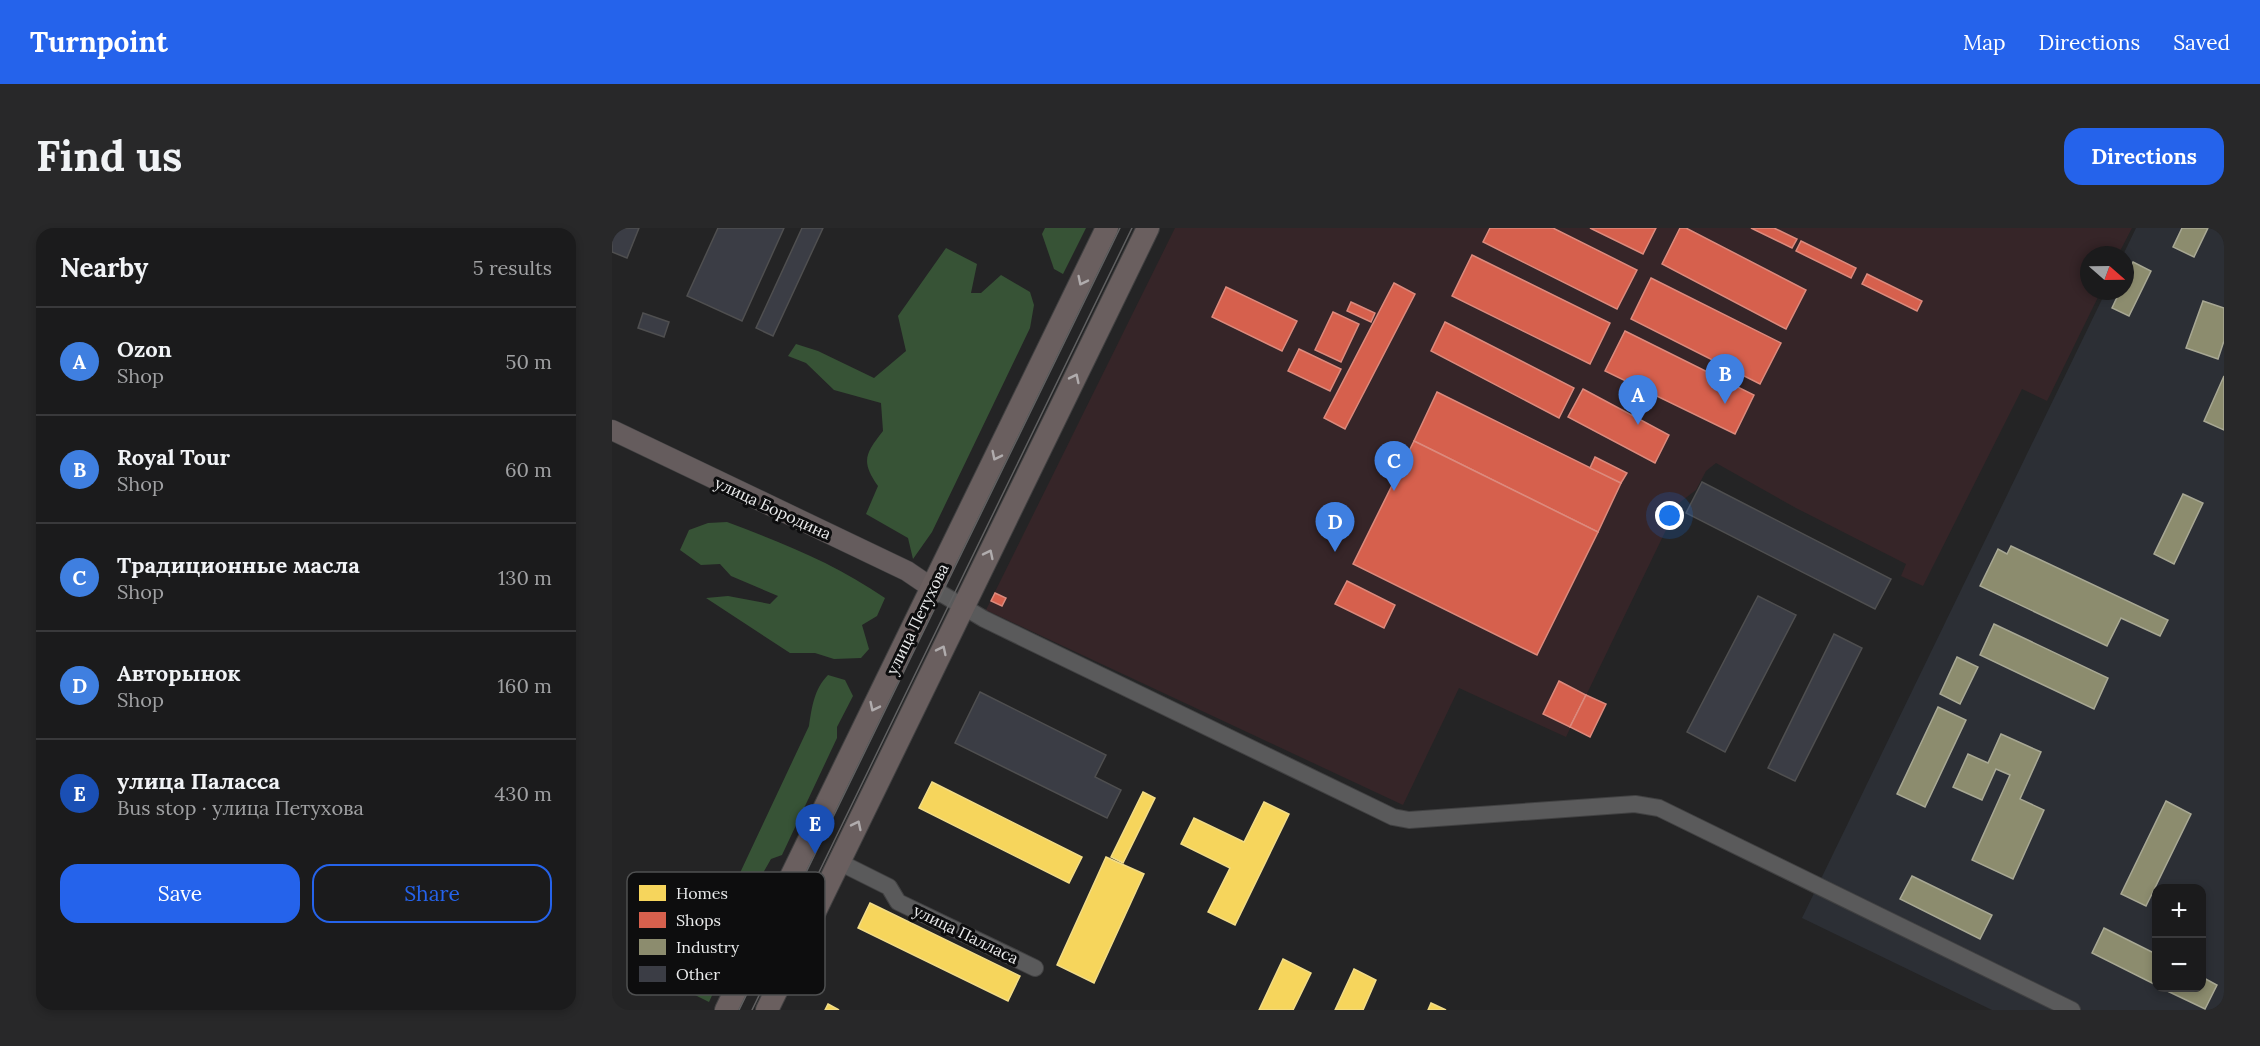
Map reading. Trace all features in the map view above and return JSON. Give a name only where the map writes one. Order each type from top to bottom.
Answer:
[{"type":"highway","name":"улица Петухова","points":[[793,872],[1107,228]]},
{"type":"highway","points":[[825,891],[1148,228]]},
{"type":"highway","name":"улица Петухова","points":[[726,1010],[733,995]]},
{"type":"highway","points":[[767,1010],[774,995]]},
{"type":"main road","name":"улица Бородина","points":[[612,430],[907,571],[932,588]]},
{"type":"street","points":[[932,588],[984,619],[1393,816],[1409,820],[1635,804],[1659,808],[2072,1010]]},
{"type":"street","name":"улица Палласа","points":[[839,862],[890,887],[898,902],[1035,968]]},
{"type":"shaded area","points":[[1175,228],[2132,228],[2123,246],[2080,246],[2080,300],[2097,300],[2047,401],[2022,389],[1923,586],[1901,576],[1906,564],[1796,508],[1716,463],[1706,471],[1696,490],[1679,503],[1566,737],[1459,688],[1403,805],[986,610]]},
{"type":"shaded area","points":[[2136,228],[2224,228],[2224,1010],[1992,1010],[1802,918],[2102,300],[2134,300],[2134,246],[2127,246]]},
{"type":"green space","points":[[1045,228],[1086,228],[1063,274],[1054,269],[1042,234]]},
{"type":"green space","points":[[946,248],[977,264],[971,293],[981,293],[1001,275],[1030,292],[1034,305],[1030,328],[932,532],[913,559],[908,538],[866,514],[878,486],[869,470],[867,457],[883,431],[881,403],[834,390],[806,363],[788,356],[796,344],[818,351],[874,378],[906,351],[898,316]]},
{"type":"green space","points":[[727,522],[789,546],[848,575],[885,598],[877,616],[862,625],[869,649],[861,658],[834,659],[815,653],[790,653],[706,598],[728,596],[770,604],[778,596],[731,576],[720,564],[701,565],[680,550],[689,530],[708,523]]},
{"type":"green space","points":[[828,675],[845,680],[853,696],[837,727],[837,738],[782,855],[771,859],[764,872],[740,872],[809,726],[813,705],[823,680]]},
{"type":"green space","points":[[695,995],[712,995],[709,1002]]},
{"type":"building: Homes","points":[[932,782],[1082,857],[1069,883],[919,808]]},
{"type":"building: Homes","points":[[1143,792],[1155,798],[1123,863],[1111,857]]},
{"type":"building: Homes","points":[[1264,802],[1289,814],[1235,925],[1208,912],[1230,868],[1181,844],[1194,818],[1244,842]]},
{"type":"building: Homes","points":[[1106,857],[1144,874],[1094,983],[1057,965]]},
{"type":"building: Homes","points":[[870,903],[1020,976],[1008,1001],[858,928]]},
{"type":"building: Homes","points":[[1283,959],[1311,973],[1293,1010],[1259,1010]]},
{"type":"building: Homes","points":[[1354,969],[1376,980],[1363,1010],[1335,1010]]},
{"type":"building: Homes","points":[[1431,1003],[1446,1010],[1428,1010]]},
{"type":"building: Homes","points":[[828,1004],[839,1010],[825,1010]]},
{"type":"building: Shops","points":[[1490,228],[1553,228],[1637,270],[1617,309],[1483,242]]},
{"type":"building: Shops","points":[[1590,228],[1656,228],[1643,254]]},
{"type":"building: Shops","points":[[1680,228],[1686,228],[1806,290],[1786,329],[1662,264]]},
{"type":"building: Shops","points":[[1751,228],[1774,228],[1797,239],[1792,248]]},
{"type":"building: Shops","points":[[1801,241],[1856,268],[1851,278],[1796,251]]},
{"type":"building: Shops","points":[[1472,255],[1610,323],[1590,364],[1452,296]]},
{"type":"building: Shops","points":[[1867,274],[1922,301],[1917,311],[1862,284]]},
{"type":"building: Shops","points":[[1651,278],[1781,343],[1760,384],[1631,319]]},
{"type":"building: Shops","points":[[1394,283],[1415,294],[1345,429],[1324,418]]},
{"type":"building: Shops","points":[[1226,287],[1297,321],[1282,351],[1212,317]]},
{"type":"building: Shops","points":[[1351,302],[1375,313],[1371,322],[1347,311]]},
{"type":"building: Shops","points":[[1333,312],[1359,324],[1341,362],[1315,350]]},
{"type":"building: Shops","points":[[1445,322],[1574,388],[1559,418],[1431,351]]},
{"type":"building: Shops","points":[[1625,331],[1754,395],[1735,434],[1605,371]]},
{"type":"building: Shops","points":[[1299,349],[1341,369],[1330,391],[1288,371]]},
{"type":"building: Shops","points":[[1583,389],[1669,435],[1655,463],[1568,417]]},
{"type":"building: Shops","points":[[1437,392],[1621,483],[1598,532],[1414,441]]},
{"type":"building: Shops","points":[[1414,441],[1598,532],[1537,655],[1353,564]]},
{"type":"building: Shops","points":[[1595,457],[1627,473],[1621,483],[1590,468]]},
{"type":"building: Shops","points":[[1347,581],[1395,605],[1384,628],[1335,604]]},
{"type":"building: Shops","points":[[995,593],[1006,598],[1002,606],[991,601]]},
{"type":"building: Shops","points":[[1559,681],[1586,695],[1570,727],[1543,714]]},
{"type":"building: Shops","points":[[1586,695],[1606,704],[1590,737],[1570,727]]},
{"type":"building: Industry","points":[[2182,228],[2208,228],[2194,257],[2173,247]]},
{"type":"building: Industry","points":[[2134,262],[2151,271],[2129,316],[2112,308],[2116,300],[2134,300]]},
{"type":"building: Industry","points":[[2203,301],[2224,308],[2224,341],[2218,359],[2186,348]]},
{"type":"building: Industry","points":[[2224,376],[2224,430],[2204,421]]},
{"type":"building: Industry","points":[[2183,494],[2203,503],[2174,564],[2154,554]]},
{"type":"building: Industry","points":[[2011,546],[2168,620],[2160,636],[2121,618],[2107,646],[1980,586],[1998,549],[2007,554]]},
{"type":"building: Industry","points":[[1994,624],[2108,678],[2094,709],[1980,655]]},
{"type":"building: Industry","points":[[1957,657],[1978,667],[1960,704],[1940,694]]},
{"type":"building: Industry","points":[[1938,707],[1966,720],[1925,807],[1897,794]]},
{"type":"building: Industry","points":[[2001,734],[2041,752],[2020,799],[2044,810],[2013,879],[1972,860],[2010,775],[1996,769],[1982,800],[1953,787],[1968,754],[1988,763]]},
{"type":"building: Industry","points":[[2166,801],[2191,814],[2157,884],[2152,884],[2152,894],[2146,906],[2121,894]]},
{"type":"building: Industry","points":[[1912,876],[1992,915],[1980,939],[1900,899]]},
{"type":"building: Industry","points":[[2104,928],[2152,952],[2152,983],[2092,953]]},
{"type":"building: Industry","points":[[2206,979],[2217,985],[2205,1009],[2169,992],[2206,992]]},
{"type":"building: Other","points":[[612,228],[639,228],[627,258],[612,252]]},
{"type":"building: Other","points":[[718,228],[784,228],[742,321],[687,296]]},
{"type":"building: Other","points":[[802,228],[823,228],[773,336],[756,328]]},
{"type":"building: Other","points":[[643,313],[669,322],[664,337],[638,328]]},
{"type":"building: Other","points":[[1702,482],[1891,579],[1875,609],[1686,513]]},
{"type":"building: Other","points":[[1758,596],[1796,615],[1725,752],[1687,732]]},
{"type":"building: Other","points":[[1834,634],[1862,648],[1795,781],[1768,768]]},
{"type":"building: Other","points":[[980,692],[1106,755],[1095,777],[1121,790],[1107,818],[955,743]]},
{"type":"tram line","points":[[806,872],[1120,228]]},
{"type":"tram line","points":[[819,872],[1132,228]]},
{"type":"tram line","points":[[739,1010],[746,995]]},
{"type":"tram line","points":[[752,1010],[759,995]]},
{"type":"place","name":"Royal Tour","points":[[1725,404]]},
{"type":"place","name":"Ozon","points":[[1638,425]]},
{"type":"place","name":"Традиционные масла","points":[[1394,491]]},
{"type":"place","name":"Авторынок","points":[[1335,552]]},
{"type":"place","name":"улица Паласса","points":[[815,854]]}]
